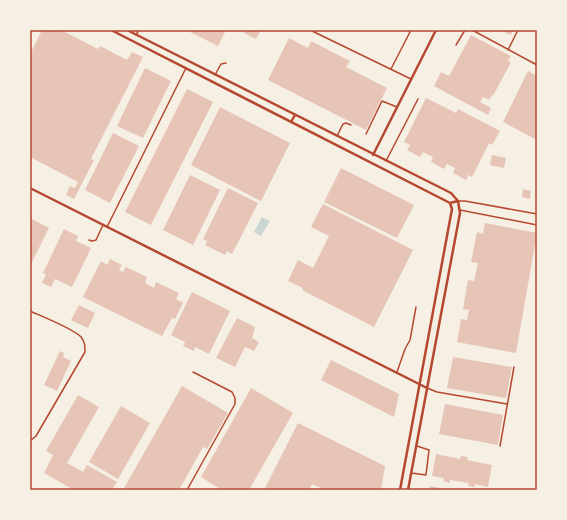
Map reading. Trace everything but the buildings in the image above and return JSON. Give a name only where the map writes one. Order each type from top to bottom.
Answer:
[{"type":"street","points":[[111,30],[450,203],[458,201]]},
{"type":"street","points":[[127,30],[451,193],[458,201],[460,210],[408,490]]},
{"type":"street","points":[[374,155],[436,30]]},
{"type":"street","points":[[291,122],[295,115]]},
{"type":"street","points":[[30,188],[427,388]]},
{"type":"street","points":[[400,490],[452,209],[450,203]]},
{"type":"lane","points":[[136,35],[139,30]]},
{"type":"lane","points":[[310,30],[411,79]]},
{"type":"lane","points":[[391,69],[411,30]]},
{"type":"lane","points":[[456,45],[464,30]]},
{"type":"lane","points":[[472,30],[537,65]]},
{"type":"lane","points":[[508,50],[518,30]]},
{"type":"lane","points":[[215,75],[221,64],[226,63]]},
{"type":"lane","points":[[107,227],[186,68]]},
{"type":"lane","points":[[386,161],[418,99]]},
{"type":"lane","points":[[366,134],[382,101],[397,107]]},
{"type":"lane","points":[[337,136],[343,124],[346,123],[350,125]]},
{"type":"lane","points":[[458,201],[537,214]]},
{"type":"lane","points":[[460,210],[537,225]]},
{"type":"lane","points":[[89,240],[96,240],[103,225]]},
{"type":"lane","points":[[397,373],[404,349],[410,340],[416,308]]},
{"type":"lane","points":[[30,311],[78,334],[84,343],[85,352],[36,436],[30,441]]},
{"type":"lane","points":[[500,446],[514,367]]},
{"type":"lane","points":[[187,490],[235,404],[235,398],[232,392],[193,372]]},
{"type":"lane","points":[[427,388],[437,392],[507,404]]},
{"type":"lane","points":[[411,473],[426,475],[429,450],[416,446]]},
{"type":"shaded area","points":[[262,217],[270,221],[261,236],[254,232]]}]
